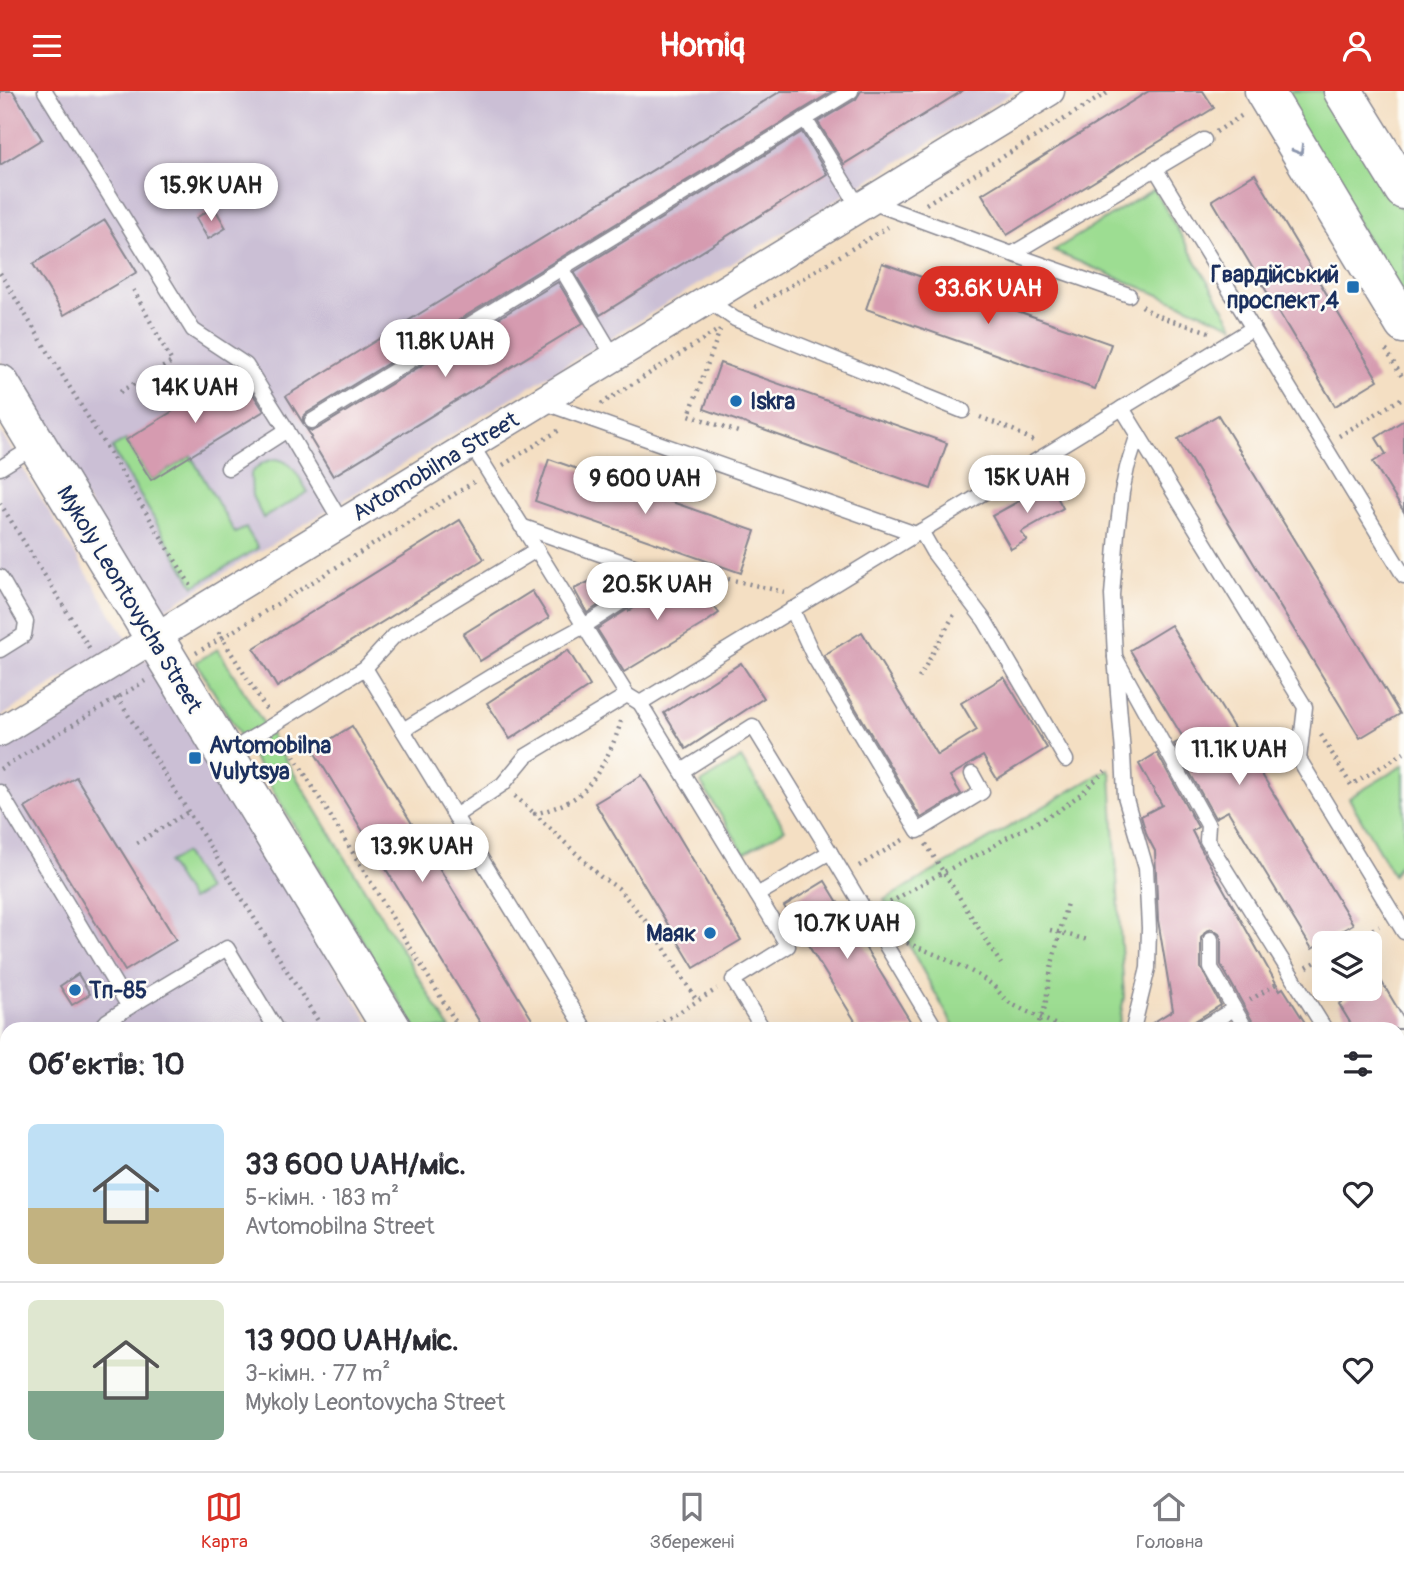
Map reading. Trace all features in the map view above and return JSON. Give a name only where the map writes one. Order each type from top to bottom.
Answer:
[{"type":"street","name":"Avtomobilna Street","points":[[0,732],[102,670],[163,652],[204,607],[1049,91]]},
{"type":"street","points":[[1343,91],[1404,190]]},
{"type":"street","points":[[1254,102],[1404,324]]},
{"type":"street","name":"Mykoly Leontovycha Street","points":[[0,384],[388,1022]]},
{"type":"lane","points":[[45,91],[193,330],[246,365],[342,523]]},
{"type":"lane","points":[[313,421],[851,91]]},
{"type":"lane","points":[[805,119],[864,204],[907,215],[1129,295]]},
{"type":"lane","points":[[1012,254],[1204,140]]},
{"type":"lane","points":[[1156,168],[1404,576]]},
{"type":"lane","points":[[561,268],[614,357]]},
{"type":"lane","points":[[707,300],[735,319],[963,411]]},
{"type":"lane","points":[[455,815],[503,785],[526,756],[810,599],[1253,328]]},
{"type":"lane","points":[[541,401],[918,533],[985,621],[1066,760]]},
{"type":"lane","points":[[1122,408],[1305,707],[1299,759],[1404,932]]},
{"type":"lane","points":[[228,468],[287,430]]},
{"type":"lane","points":[[1135,1022],[1148,968],[1146,868],[1125,796],[1112,595],[1117,533],[1127,468],[1138,434]]},
{"type":"lane","points":[[471,444],[584,626],[681,771],[788,946],[733,979],[759,1022]]},
{"type":"lane","points":[[0,468],[37,445]]},
{"type":"lane","points":[[521,526],[662,576]]},
{"type":"lane","points":[[225,754],[365,669],[394,636],[536,550]]},
{"type":"lane","points":[[403,730],[490,677],[584,626],[662,576]]},
{"type":"lane","points":[[0,577],[26,622],[24,635],[0,650]]},
{"type":"lane","points":[[792,609],[814,657],[918,831],[982,792],[972,774]]},
{"type":"lane","points":[[1115,657],[1208,825],[1207,840],[1321,1022]]},
{"type":"lane","points":[[365,669],[581,1022]]},
{"type":"lane","points":[[681,771],[754,726],[932,1022]]},
{"type":"lane","points":[[0,792],[129,1007]]},
{"type":"lane","points":[[757,895],[830,852]]},
{"type":"lane","points":[[1211,939],[1211,968],[1242,1022]]},
{"type":"lane","points":[[106,1022],[227,948],[272,1022]]},
{"type":"lane","points":[[1212,1022],[1234,1009]]},
{"type":"path","points":[[0,768],[117,697],[163,652],[222,638],[720,328],[1110,91]]},
{"type":"path","points":[[1204,140],[1254,102]]},
{"type":"path","points":[[0,273],[456,1022]]},
{"type":"path","points":[[120,392],[172,362],[133,289]]},
{"type":"path","points":[[1129,295],[1153,314],[1232,341]]},
{"type":"path","points":[[720,328],[689,415],[741,433]]},
{"type":"path","points":[[1324,445],[1404,397]]},
{"type":"path","points":[[963,411],[1013,430],[1051,451]]},
{"type":"path","points":[[0,503],[319,1022]]},
{"type":"path","points":[[662,576],[694,571],[810,599]]},
{"type":"path","points":[[919,678],[965,595]]},
{"type":"path","points":[[1305,707],[1351,785],[1404,753]]},
{"type":"path","points":[[535,814],[556,807],[585,789],[602,767],[620,727]]},
{"type":"path","points":[[868,916],[1058,811],[1082,793],[1123,753]]},
{"type":"path","points":[[503,785],[601,877],[618,888],[653,930],[697,1001]]},
{"type":"path","points":[[136,843],[188,813]]},
{"type":"path","points":[[843,876],[918,831],[1001,964]]},
{"type":"path","points":[[1039,1022],[1045,1007],[1051,968],[1067,903]]},
{"type":"path","points":[[1370,931],[1395,917]]},
{"type":"path","points":[[1050,930],[1088,940]]},
{"type":"path","points":[[877,932],[928,951],[979,976],[993,985],[1007,1002],[1048,1022]]},
{"type":"path","points":[[662,1022],[733,979]]},
{"type":"shaded area","points":[[0,91],[1015,91],[157,614],[0,360]]},
{"type":"shaded area","points":[[0,431],[127,639],[0,717]]},
{"type":"shaded area","points":[[148,658],[369,1022],[0,1022],[0,748]]},
{"type":"green space","points":[[1279,91],[1332,91],[1404,213],[1404,302]]},
{"type":"green space","points":[[1154,189],[1234,326],[1053,251]]},
{"type":"green space","points":[[126,440],[151,480],[191,456],[235,533],[246,528],[258,548],[194,586],[112,448]]},
{"type":"green space","points":[[275,459],[291,466],[308,492],[263,518],[252,496],[251,474],[262,464]]},
{"type":"green space","points":[[218,649],[446,1022],[412,1022],[196,662]]},
{"type":"green space","points":[[741,758],[785,829],[744,853],[701,783]]},
{"type":"green space","points":[[1404,765],[1404,857],[1393,875],[1349,798]]},
{"type":"green space","points":[[1108,769],[1111,775],[1124,997],[1119,1022],[951,1022],[884,900]]},
{"type":"green space","points":[[184,853],[207,890],[191,900],[168,863]]},
{"type":"building","points":[[0,91],[13,91],[42,139],[0,165]]},
{"type":"building","points":[[781,91],[833,91],[307,413],[303,417],[303,423],[286,396]]},
{"type":"building","points":[[861,91],[962,91],[844,164],[818,122],[856,99]]},
{"type":"building","points":[[1149,91],[1203,91],[1214,108],[1007,235],[982,194]]},
{"type":"building","points":[[802,132],[827,174],[600,315],[574,272]]},
{"type":"building","points":[[1255,174],[1378,380],[1335,406],[1212,200]]},
{"type":"building","points":[[214,207],[226,228],[208,239],[196,218]]},
{"type":"building","points":[[105,220],[137,272],[64,315],[33,264]]},
{"type":"building","points":[[882,263],[1111,344],[1095,389],[866,309]]},
{"type":"building","points":[[558,282],[583,323],[333,476],[306,428],[312,431],[317,429]]},
{"type":"building","points":[[720,363],[947,443],[931,489],[704,409]]},
{"type":"building","points":[[238,371],[264,411],[151,480],[126,440]]},
{"type":"building","points":[[1218,415],[1400,714],[1360,738],[1178,439]]},
{"type":"building","points":[[1404,420],[1404,512],[1373,462],[1386,454],[1376,438]]},
{"type":"building","points":[[549,459],[755,531],[741,573],[535,501]]},
{"type":"building","points":[[1050,484],[1063,508],[1021,532],[1027,540],[1011,549],[992,516]]},
{"type":"building","points":[[460,520],[484,559],[277,687],[254,648]]},
{"type":"building","points":[[611,571],[620,591],[587,613],[574,589]]},
{"type":"building","points":[[689,573],[719,613],[624,672],[597,629]]},
{"type":"building","points":[[532,591],[549,618],[480,661],[463,634]]},
{"type":"building","points":[[1171,625],[1353,924],[1342,931],[1312,931],[1312,949],[1228,811],[1215,818],[1174,744],[1184,739],[1130,650]]},
{"type":"building","points":[[862,632],[937,755],[977,730],[961,703],[1004,677],[1047,748],[997,779],[983,756],[950,776],[961,794],[921,818],[824,655]]},
{"type":"building","points":[[568,650],[590,686],[510,739],[487,703]]},
{"type":"building","points":[[741,663],[764,698],[686,749],[664,713]]},
{"type":"building","points":[[352,726],[534,1022],[480,1022],[313,750]]},
{"type":"building","points":[[1157,753],[1198,827],[1192,831],[1199,845],[1280,990],[1283,988],[1305,1022],[1253,1022],[1221,965],[1221,938],[1212,929],[1206,931],[1201,938],[1201,968],[1221,1005],[1194,1022],[1154,1022],[1173,1010],[1158,920],[1155,851],[1141,816],[1162,805],[1139,764]]},
{"type":"building","points":[[642,775],[741,940],[694,968],[595,803]]},
{"type":"building","points":[[76,777],[176,940],[125,971],[25,808]]},
{"type":"building","points":[[825,881],[911,1022],[856,1022],[784,906]]},
{"type":"building","name":"Тп-85","points":[[78,974],[90,994],[72,1005],[60,986]]},
{"type":"building","points":[[1382,982],[1404,1022],[1350,1022],[1339,1004],[1344,1001],[1382,1001]]},
{"type":"place","name":"Гвардійський проспект,4","points":[[1353,287]]},
{"type":"place","name":"Iskra","points":[[736,401]]},
{"type":"place","name":"Avtomobilna Vulytsya","points":[[195,758]]},
{"type":"place","name":"Маяк","points":[[710,933]]},
{"type":"place","name":"Тп-85","points":[[75,990]]}]
